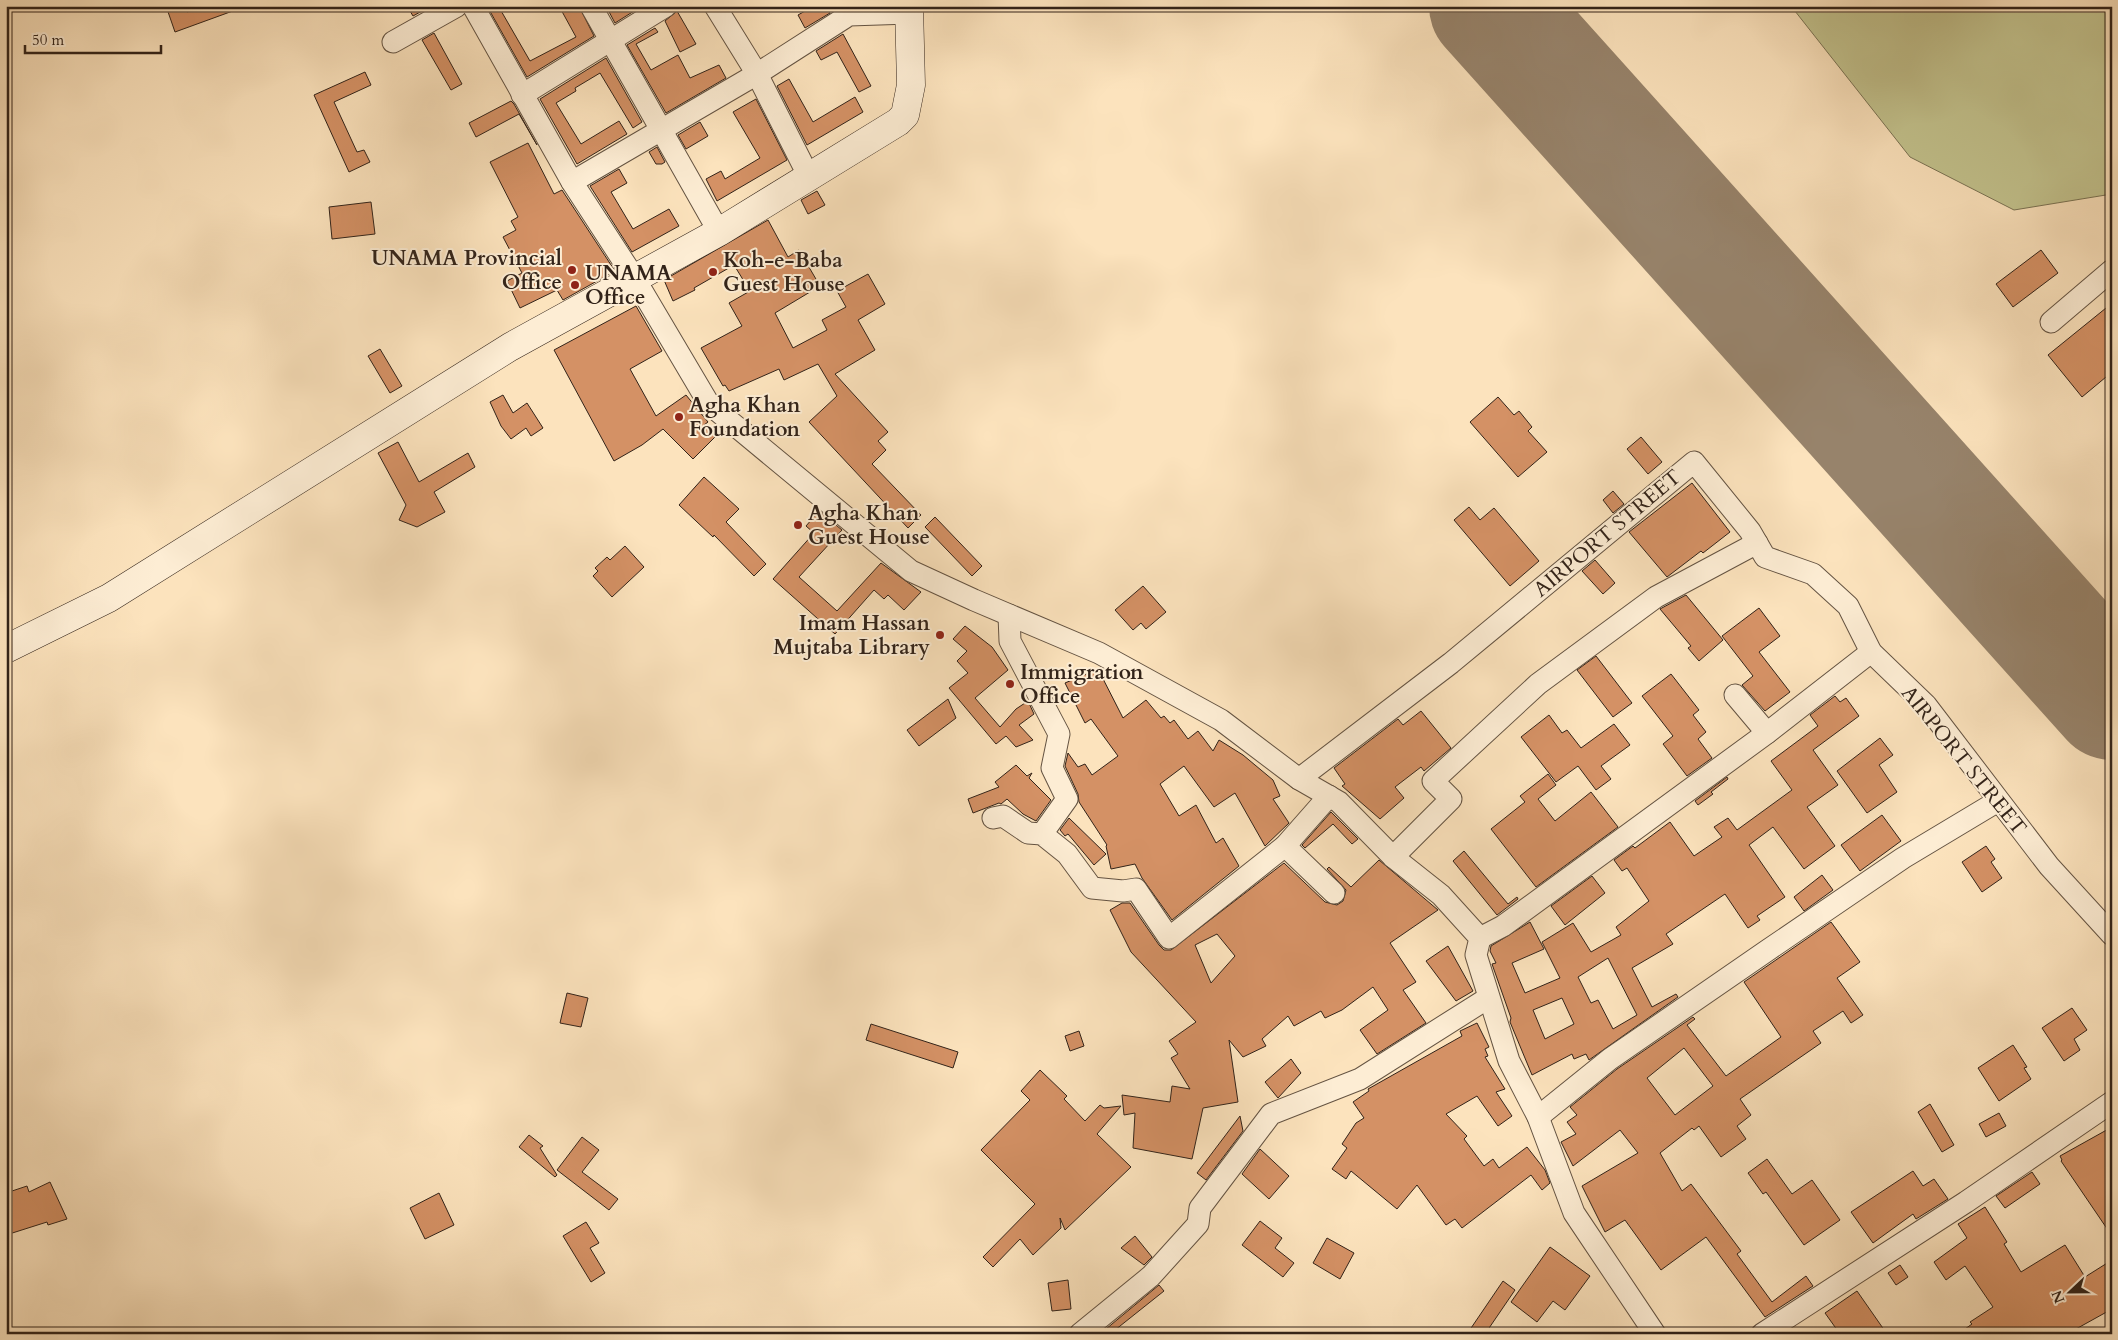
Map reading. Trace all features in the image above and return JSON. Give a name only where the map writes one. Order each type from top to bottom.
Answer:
[{"type":"street","points":[[393,42],[457,6]]},
{"type":"street","points":[[472,6],[572,182],[635,279],[709,404],[911,571],[1099,653],[1221,720],[1299,779],[1339,802],[1393,857],[1441,894],[1480,938]]},
{"type":"street","points":[[591,6],[612,40],[719,232]]},
{"type":"street","points":[[522,95],[666,6]]},
{"type":"street","points":[[715,6],[757,74],[808,175]]},
{"type":"street","points":[[6,649],[110,598],[510,347],[719,232],[808,175],[898,122],[906,115],[911,85],[910,10],[846,10],[757,74],[572,182]]},
{"type":"street","points":[[2052,322],[2112,270]]},
{"type":"street","name":"AIRPORT STREET","points":[[1299,779],[1450,663],[1694,462],[1757,543],[1765,557],[1813,574],[1848,606],[1871,652],[1926,705],[2049,866],[2112,935]]},
{"type":"street","points":[[1393,857],[1452,800],[1433,781],[1538,684],[1656,597],[1757,543]]},
{"type":"street","points":[[1009,615],[1010,641],[1059,734],[1052,768],[1067,800],[1042,834]]},
{"type":"street","points":[[1655,1334],[1574,1213],[1538,1117],[1509,1061],[1476,955],[1480,938],[1503,926],[1767,733],[1871,652]]},
{"type":"street","points":[[1735,695],[1767,733]]},
{"type":"street","points":[[993,818],[1003,816],[1028,833],[1042,834],[1067,854],[1092,888],[1123,891],[1136,889],[1169,938],[1285,846],[1329,796]]},
{"type":"street","points":[[1538,1117],[1610,1058],[1903,858],[1998,801]]},
{"type":"street","points":[[1285,846],[1334,893]]},
{"type":"street","points":[[1080,1334],[1152,1276],[1198,1224],[1200,1208],[1271,1114],[1360,1079],[1488,998]]},
{"type":"street","points":[[1762,1334],[1966,1202],[2112,1102]]},
{"type":"green space","points":[[1791,6],[2112,6],[2112,194],[2014,210],[1910,157]]},
{"type":"building","points":[[166,6],[185,6],[187,12],[203,6],[241,6],[241,8],[175,32]]},
{"type":"building","points":[[407,6],[431,6],[413,16]]},
{"type":"building","points":[[487,6],[506,6],[500,9],[530,61],[576,37],[559,6],[579,6],[594,36],[527,77]]},
{"type":"building","points":[[606,6],[642,6],[615,23]]},
{"type":"building","points":[[814,6],[827,6],[830,13],[805,28],[798,15]]},
{"type":"building","points":[[677,11],[696,44],[680,52],[665,21]]},
{"type":"building","points":[[655,28],[658,32],[636,44],[651,70],[678,55],[690,78],[719,65],[726,78],[666,113],[627,45]]},
{"type":"building","points":[[434,33],[462,84],[451,90],[422,40]]},
{"type":"building","points":[[843,34],[871,86],[859,92],[837,52],[821,60],[816,51]]},
{"type":"building","points":[[606,58],[642,122],[633,128],[600,73],[575,88],[576,91],[556,103],[581,144],[619,121],[627,134],[577,164],[540,99]]},
{"type":"building","points":[[365,72],[371,85],[334,102],[357,152],[364,150],[370,162],[349,172],[314,95]]},
{"type":"building","points":[[789,79],[813,122],[855,97],[863,112],[807,145],[777,86]]},
{"type":"building","points":[[756,99],[787,160],[717,201],[706,179],[721,171],[725,179],[760,158],[733,112]]},
{"type":"building","points":[[511,101],[514,104],[537,145],[519,114],[476,137],[469,123]]},
{"type":"building","points":[[700,122],[708,136],[686,149],[678,135]]},
{"type":"building","points":[[528,143],[554,194],[562,190],[615,271],[563,300],[557,290],[520,308],[507,281],[522,273],[503,237],[516,230],[511,221],[518,217],[490,162]]},
{"type":"building","points":[[657,147],[665,162],[662,164],[656,164],[649,152]]},
{"type":"building","points":[[619,169],[627,183],[611,192],[633,229],[669,209],[679,226],[632,252],[590,186]]},
{"type":"building","points":[[817,191],[825,205],[808,214],[801,200]]},
{"type":"building","points":[[371,202],[375,234],[332,239],[329,207]]},
{"type":"building","points":[[768,220],[788,257],[799,250],[820,286],[775,313],[793,348],[827,330],[822,320],[846,307],[837,291],[868,274],[885,304],[858,320],[875,350],[835,374],[888,432],[878,441],[886,450],[872,464],[921,515],[908,528],[809,422],[837,396],[818,364],[784,380],[779,369],[729,391],[725,385],[723,386],[701,348],[742,326],[729,303],[750,291],[734,265],[694,288],[695,290],[673,301],[664,280]]},
{"type":"building","points":[[2041,250],[2058,273],[2013,307],[1996,284]]},
{"type":"building","points":[[636,306],[662,351],[630,369],[656,416],[686,395],[708,422],[704,425],[715,437],[693,459],[663,429],[642,445],[614,461],[554,350]]},
{"type":"building","points":[[2106,308],[2112,315],[2112,372],[2082,397],[2048,355]]},
{"type":"building","points":[[380,349],[402,386],[390,393],[368,356]]},
{"type":"building","points":[[503,395],[513,413],[527,403],[543,428],[531,436],[526,428],[511,439],[501,426],[490,402]]},
{"type":"building","points":[[1498,397],[1514,415],[1519,411],[1532,427],[1528,431],[1547,452],[1518,477],[1470,422]]},
{"type":"building","points":[[1641,437],[1662,462],[1648,474],[1627,449]]},
{"type":"building","points":[[398,442],[419,482],[468,453],[475,467],[434,492],[445,512],[417,527],[399,520],[406,505],[378,453]]},
{"type":"building","points":[[704,477],[739,509],[726,522],[766,564],[754,576],[714,535],[713,537],[679,505]]},
{"type":"building","points":[[1692,483],[1730,532],[1667,577],[1629,532]]},
{"type":"building","points":[[1613,491],[1624,504],[1613,513],[1603,500]]},
{"type":"building","points":[[1469,507],[1480,520],[1494,508],[1539,561],[1510,586],[1454,520]]},
{"type":"building","points":[[819,511],[842,530],[799,577],[837,611],[881,563],[921,592],[904,610],[888,595],[884,599],[874,590],[835,634],[773,579],[814,533],[806,526]]},
{"type":"building","points":[[935,517],[982,566],[972,576],[925,527]]},
{"type":"building","points":[[625,546],[644,567],[612,597],[593,576],[598,571],[595,568],[607,557],[610,560]]},
{"type":"building","points":[[1595,560],[1615,583],[1603,594],[1582,571]]},
{"type":"building","points":[[1143,586],[1166,612],[1146,629],[1141,623],[1133,630],[1115,610]]},
{"type":"building","points":[[1686,595],[1723,640],[1699,661],[1688,648],[1691,646],[1660,609]]},
{"type":"building","points":[[1759,608],[1780,636],[1759,652],[1790,692],[1765,711],[1742,685],[1753,676],[1722,636]]},
{"type":"building","points":[[965,626],[992,647],[1008,670],[975,698],[1000,727],[1016,709],[1028,701],[1034,714],[1019,725],[1033,740],[1016,747],[1006,736],[996,744],[949,688],[968,673],[957,661],[967,651],[953,639]]},
{"type":"building","points":[[1596,656],[1632,703],[1613,717],[1577,670]]},
{"type":"building","points":[[1098,669],[1123,718],[1146,700],[1161,718],[1164,716],[1170,723],[1174,720],[1188,739],[1198,731],[1213,751],[1219,740],[1243,755],[1273,780],[1280,796],[1273,799],[1289,823],[1265,846],[1235,793],[1214,807],[1184,766],[1160,784],[1179,816],[1196,805],[1216,843],[1223,838],[1239,866],[1172,920],[1142,878],[1135,864],[1111,869],[1107,845],[1079,802],[1078,794],[1065,766],[1068,753],[1078,767],[1085,764],[1092,775],[1118,756],[1091,719],[1085,723],[1065,683]]},
{"type":"building","points":[[1671,674],[1699,710],[1693,715],[1706,732],[1698,739],[1712,758],[1687,776],[1663,744],[1673,736],[1642,696]]},
{"type":"building","points":[[1835,696],[1840,702],[1846,698],[1859,716],[1813,750],[1838,785],[1807,807],[1835,846],[1804,869],[1773,827],[1749,845],[1785,897],[1757,916],[1760,920],[1748,928],[1725,894],[1666,934],[1673,944],[1632,968],[1652,1007],[1676,994],[1678,997],[1589,1060],[1586,1054],[1574,1059],[1572,1054],[1532,1075],[1510,1022],[1511,1018],[1492,964],[1496,963],[1490,951],[1491,946],[1530,922],[1544,949],[1512,963],[1525,993],[1560,978],[1542,942],[1573,923],[1591,952],[1621,935],[1616,927],[1649,901],[1627,868],[1622,871],[1614,860],[1633,846],[1635,848],[1670,822],[1694,856],[1722,837],[1714,827],[1728,818],[1737,830],[1792,790],[1771,761],[1818,726],[1810,715]],"holes":[[[1608,958],[1637,1015],[1613,1029],[1598,1000],[1591,1003],[1578,977]],[[1562,998],[1574,1024],[1545,1039],[1533,1010]]]},
{"type":"building","points":[[948,699],[956,718],[919,746],[907,730]]},
{"type":"building","points":[[1421,711],[1451,748],[1424,771],[1421,767],[1395,787],[1404,798],[1380,819],[1342,786],[1345,784],[1334,768],[1398,719],[1403,725]]},
{"type":"building","points":[[1549,715],[1562,733],[1567,730],[1581,748],[1614,724],[1630,745],[1601,766],[1611,779],[1596,790],[1578,766],[1556,782],[1521,737]]},
{"type":"building","points":[[1880,738],[1893,755],[1879,765],[1897,792],[1867,813],[1837,771]]},
{"type":"building","points":[[1016,765],[1027,776],[1032,773],[1029,778],[1051,800],[1036,821],[1023,814],[1007,799],[1001,804],[999,803],[973,813],[968,799],[999,787],[995,782]]},
{"type":"building","points":[[1548,774],[1556,785],[1538,799],[1555,821],[1591,792],[1618,827],[1536,887],[1491,829],[1525,802],[1520,796]]},
{"type":"building","points":[[1727,777],[1728,779],[1711,792],[1713,794],[1698,805],[1695,801]]},
{"type":"building","points":[[1331,812],[1358,839],[1352,844],[1333,824],[1305,848],[1302,845]]},
{"type":"building","points":[[1882,815],[1901,841],[1860,871],[1841,845]]},
{"type":"building","points":[[1069,818],[1106,854],[1094,865],[1068,834],[1065,836],[1060,830]]},
{"type":"building","points":[[1986,846],[1995,859],[1991,862],[2002,878],[1982,892],[1962,862]]},
{"type":"building","points":[[1464,851],[1508,904],[1517,897],[1518,899],[1497,915],[1453,861]]},
{"type":"building","points":[[1379,860],[1438,910],[1390,943],[1416,982],[1403,990],[1426,1023],[1377,1054],[1360,1030],[1388,1010],[1373,987],[1342,1010],[1325,1018],[1321,1011],[1294,1026],[1288,1016],[1262,1039],[1266,1046],[1243,1057],[1229,1040],[1238,1102],[1203,1108],[1192,1159],[1133,1148],[1135,1113],[1124,1115],[1122,1095],[1170,1102],[1172,1086],[1190,1089],[1171,1058],[1178,1054],[1169,1041],[1196,1022],[1131,952],[1110,910],[1122,903],[1130,903],[1159,945],[1164,950],[1171,950],[1284,863],[1325,902],[1337,905],[1343,901],[1346,890],[1327,869],[1329,867],[1351,887]],"holes":[[[1217,934],[1235,956],[1211,983],[1195,945]]]},
{"type":"building","points":[[1822,875],[1833,890],[1804,911],[1794,897]]},
{"type":"building","points":[[1592,876],[1605,893],[1565,925],[1551,906]]},
{"type":"building","points":[[1831,922],[1860,962],[1837,978],[1863,1015],[1851,1023],[1843,1011],[1813,1031],[1821,1043],[1740,1099],[1751,1115],[1737,1126],[1746,1139],[1721,1157],[1699,1126],[1694,1130],[1692,1128],[1660,1153],[1682,1191],[1691,1184],[1741,1251],[1737,1254],[1772,1302],[1806,1276],[1813,1286],[1765,1317],[1706,1237],[1661,1270],[1625,1220],[1605,1232],[1582,1186],[1638,1153],[1620,1130],[1573,1166],[1561,1142],[1576,1134],[1567,1122],[1577,1115],[1570,1107],[1617,1069],[1693,1017],[1695,1019],[1687,1025],[1726,1076],[1781,1037],[1744,982]],"holes":[[[1684,1048],[1713,1086],[1675,1115],[1647,1078]]]},
{"type":"building","points":[[1448,946],[1473,991],[1456,1001],[1426,961]]},
{"type":"building","points":[[567,993],[588,998],[581,1027],[560,1023]]},
{"type":"building","points":[[2072,1008],[2087,1030],[2074,1039],[2080,1050],[2064,1061],[2042,1028]]},
{"type":"building","points":[[1477,1023],[1489,1047],[1485,1049],[1488,1056],[1485,1057],[1505,1089],[1496,1092],[1512,1116],[1498,1126],[1477,1096],[1446,1114],[1467,1136],[1464,1139],[1484,1166],[1493,1159],[1499,1168],[1527,1147],[1545,1170],[1550,1183],[1542,1190],[1531,1175],[1462,1228],[1455,1219],[1446,1225],[1417,1185],[1397,1209],[1351,1171],[1346,1179],[1332,1169],[1347,1148],[1342,1144],[1356,1123],[1364,1118],[1353,1102],[1369,1091],[1368,1089],[1462,1036],[1460,1031]]},
{"type":"building","points":[[871,1024],[958,1052],[953,1068],[866,1040]]},
{"type":"building","points":[[1079,1031],[1084,1046],[1070,1051],[1065,1036]]},
{"type":"building","points":[[2013,1045],[2027,1067],[2024,1068],[2031,1079],[1999,1101],[1978,1068]]},
{"type":"building","points":[[1291,1059],[1301,1073],[1278,1098],[1265,1082]]},
{"type":"building","points":[[1040,1070],[1067,1096],[1064,1099],[1085,1121],[1100,1105],[1104,1108],[1121,1106],[1097,1134],[1131,1167],[1065,1230],[1060,1218],[1061,1228],[1033,1255],[1020,1239],[993,1267],[983,1257],[1035,1204],[981,1150],[1030,1100],[1021,1091]]},
{"type":"building","points":[[1930,1104],[1954,1145],[1942,1152],[1918,1112]]},
{"type":"building","points":[[1999,1113],[2006,1126],[1986,1137],[1979,1124]]},
{"type":"building","points":[[1240,1116],[1243,1131],[1206,1180],[1197,1173]]},
{"type":"building","points":[[2112,1127],[2112,1236],[2061,1161],[2060,1156]]},
{"type":"building","points":[[529,1135],[543,1146],[540,1148],[557,1175],[555,1177],[519,1147]]},
{"type":"building","points":[[582,1137],[599,1150],[582,1172],[618,1199],[609,1210],[557,1170]]},
{"type":"building","points":[[1260,1149],[1289,1176],[1269,1199],[1242,1174]]},
{"type":"building","points":[[1767,1159],[1792,1194],[1812,1180],[1840,1220],[1804,1245],[1766,1192],[1763,1194],[1748,1173]]},
{"type":"building","points":[[1913,1171],[1923,1186],[1934,1179],[1948,1199],[1916,1219],[1913,1214],[1873,1243],[1851,1212]]},
{"type":"building","points":[[2032,1172],[2040,1184],[2005,1208],[1996,1196]]},
{"type":"building","points":[[50,1182],[67,1219],[48,1225],[47,1222],[6,1235],[6,1193],[27,1186],[29,1192]]},
{"type":"building","points":[[439,1193],[454,1225],[425,1239],[410,1208]]},
{"type":"building","points":[[1985,1207],[2007,1242],[2004,1244],[2021,1272],[2065,1245],[2085,1277],[2112,1260],[2112,1309],[2067,1334],[1958,1334],[1972,1324],[1970,1322],[1993,1307],[1965,1266],[1946,1280],[1934,1262],[1967,1238],[1958,1224]]},
{"type":"building","points":[[1260,1221],[1282,1238],[1275,1248],[1294,1263],[1283,1277],[1242,1245]]},
{"type":"building","points":[[586,1222],[599,1243],[590,1248],[605,1273],[591,1282],[563,1236]]},
{"type":"building","points":[[1135,1236],[1152,1257],[1144,1265],[1121,1248]]},
{"type":"building","points":[[1327,1238],[1354,1253],[1340,1279],[1313,1263]]},
{"type":"building","points":[[1550,1247],[1590,1276],[1565,1310],[1553,1301],[1537,1322],[1511,1302]]},
{"type":"building","points":[[1900,1265],[1908,1277],[1896,1285],[1888,1273]]},
{"type":"building","points":[[1068,1280],[1071,1309],[1052,1311],[1048,1283]]},
{"type":"building","points":[[1503,1281],[1515,1290],[1485,1334],[1467,1334]]},
{"type":"building","points":[[1159,1285],[1164,1291],[1110,1334],[1106,1329]]},
{"type":"building","points":[[1857,1291],[1887,1334],[1840,1334],[1825,1313]]},
{"type":"runway","points":[[1490,6],[2112,699]]},
{"type":"place","name":"UNAMA Provincial Office","points":[[572,270]]},
{"type":"place","name":"Koh-e-Baba Guest House","points":[[713,272]]},
{"type":"place","name":"UNAMA Office","points":[[575,285]]},
{"type":"place","name":"Agha Khan Foundation","points":[[679,417]]},
{"type":"place","name":"Agha Khan Guest House","points":[[798,525]]},
{"type":"place","name":"Imam Hassan Mujtaba Library","points":[[940,635]]},
{"type":"place","name":"Immigration Office","points":[[1010,684]]}]
